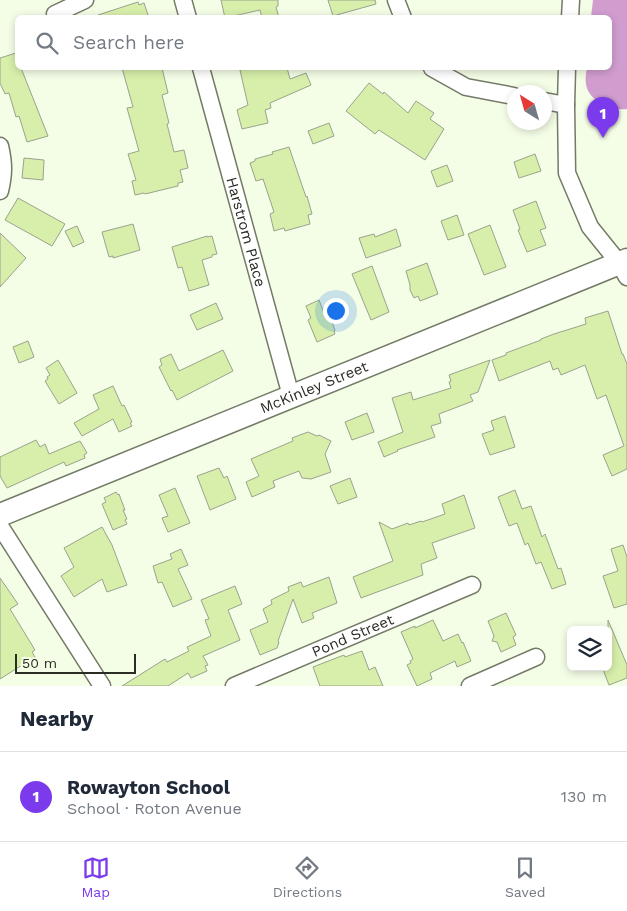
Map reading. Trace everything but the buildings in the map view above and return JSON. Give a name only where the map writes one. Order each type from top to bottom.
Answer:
[{"type":"main road","name":"McKinley Street","points":[[0,515],[291,396],[624,266]]},
{"type":"street","points":[[55,14],[85,0]]},
{"type":"street","points":[[183,0],[187,15]]},
{"type":"street","points":[[396,0],[402,15]]},
{"type":"street","points":[[570,0],[570,15]]},
{"type":"street","name":"Harstrom Place","points":[[202,70],[291,396]]},
{"type":"street","points":[[436,70],[466,87],[507,95]]},
{"type":"street","points":[[568,70],[566,105],[567,173],[590,227],[624,266]]},
{"type":"street","points":[[552,103],[566,105]]},
{"type":"street","points":[[0,146],[4,162],[0,191]]},
{"type":"street","points":[[0,526],[102,686]]},
{"type":"street","name":"Pond Street","points":[[234,686],[472,585]]},
{"type":"street","points":[[470,686],[536,657]]},
{"type":"shaded area","points":[[593,0],[627,0],[627,109],[602,104],[588,90],[586,84],[587,70],[612,70],[612,15],[591,15]]},
{"type":"place","name":"Rowayton School","points":[[603,138]]}]
